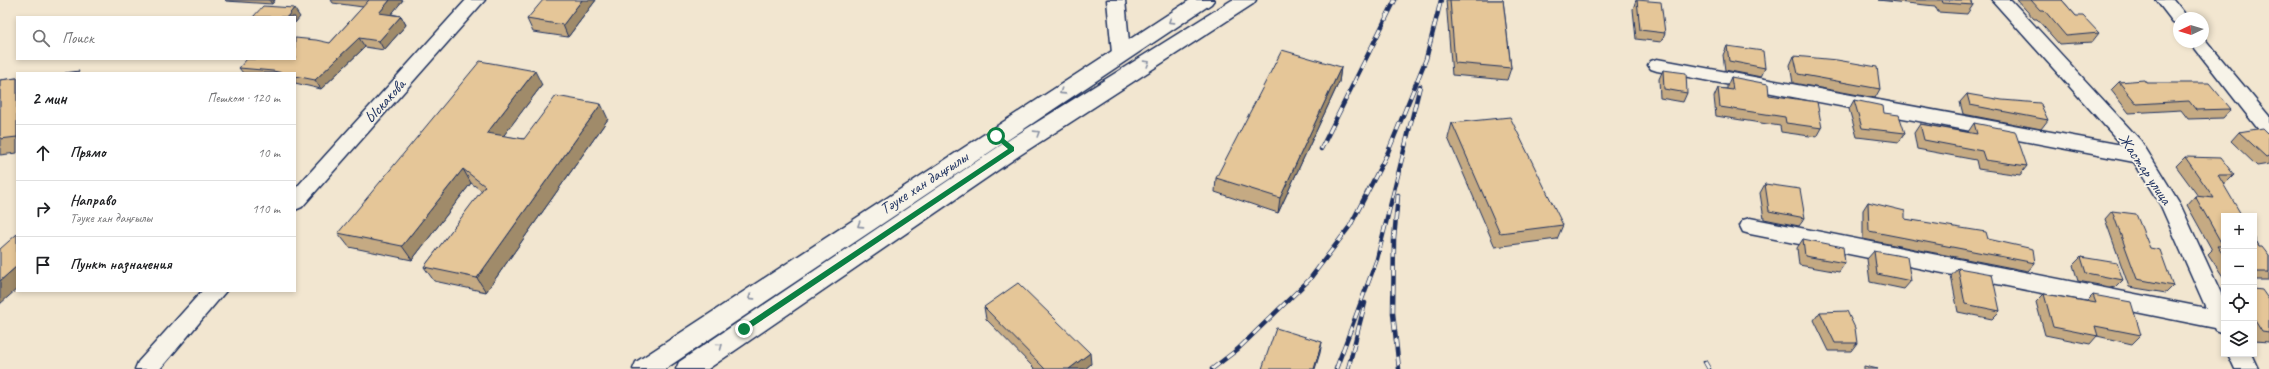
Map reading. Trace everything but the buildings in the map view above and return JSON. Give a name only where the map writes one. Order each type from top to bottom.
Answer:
[{"type":"main road","name":"Тәуке хан даңғылы","points":[[688,369],[1004,142],[1121,53],[1204,0]]},
{"type":"main road","name":"Тәуке хан даңғылы","points":[[645,369],[1004,142],[1246,0]]},
{"type":"street","name":"Ыскакова","points":[[296,201],[476,0]]},
{"type":"street","points":[[1116,0],[1121,53]]},
{"type":"street","name":"Жастар улица","points":[[2001,0],[2134,146],[2170,204],[2223,321]]},
{"type":"street","points":[[2165,0],[2174,12]]},
{"type":"street","points":[[2204,48],[2269,129]]},
{"type":"street","points":[[1657,65],[2140,156]]},
{"type":"street","points":[[1750,226],[2221,322]]},
{"type":"street","points":[[146,369],[214,292]]},
{"type":"street","points":[[2241,357],[2247,369]]},
{"type":"railway","points":[[1321,149],[1395,0]]},
{"type":"railway","points":[[1212,369],[1238,349],[1309,280],[1350,226],[1388,152],[1426,59],[1441,0]]},
{"type":"railway","points":[[1336,369],[1377,259],[1420,86]]},
{"type":"railway","points":[[1398,195],[1394,239],[1393,313],[1399,369]]},
{"type":"railway","points":[[1348,369],[1365,303]]},
{"type":"railway","points":[[1705,362],[1709,369]]},
{"type":"route","points":[[744,329],[1012,149],[996,136]]}]
